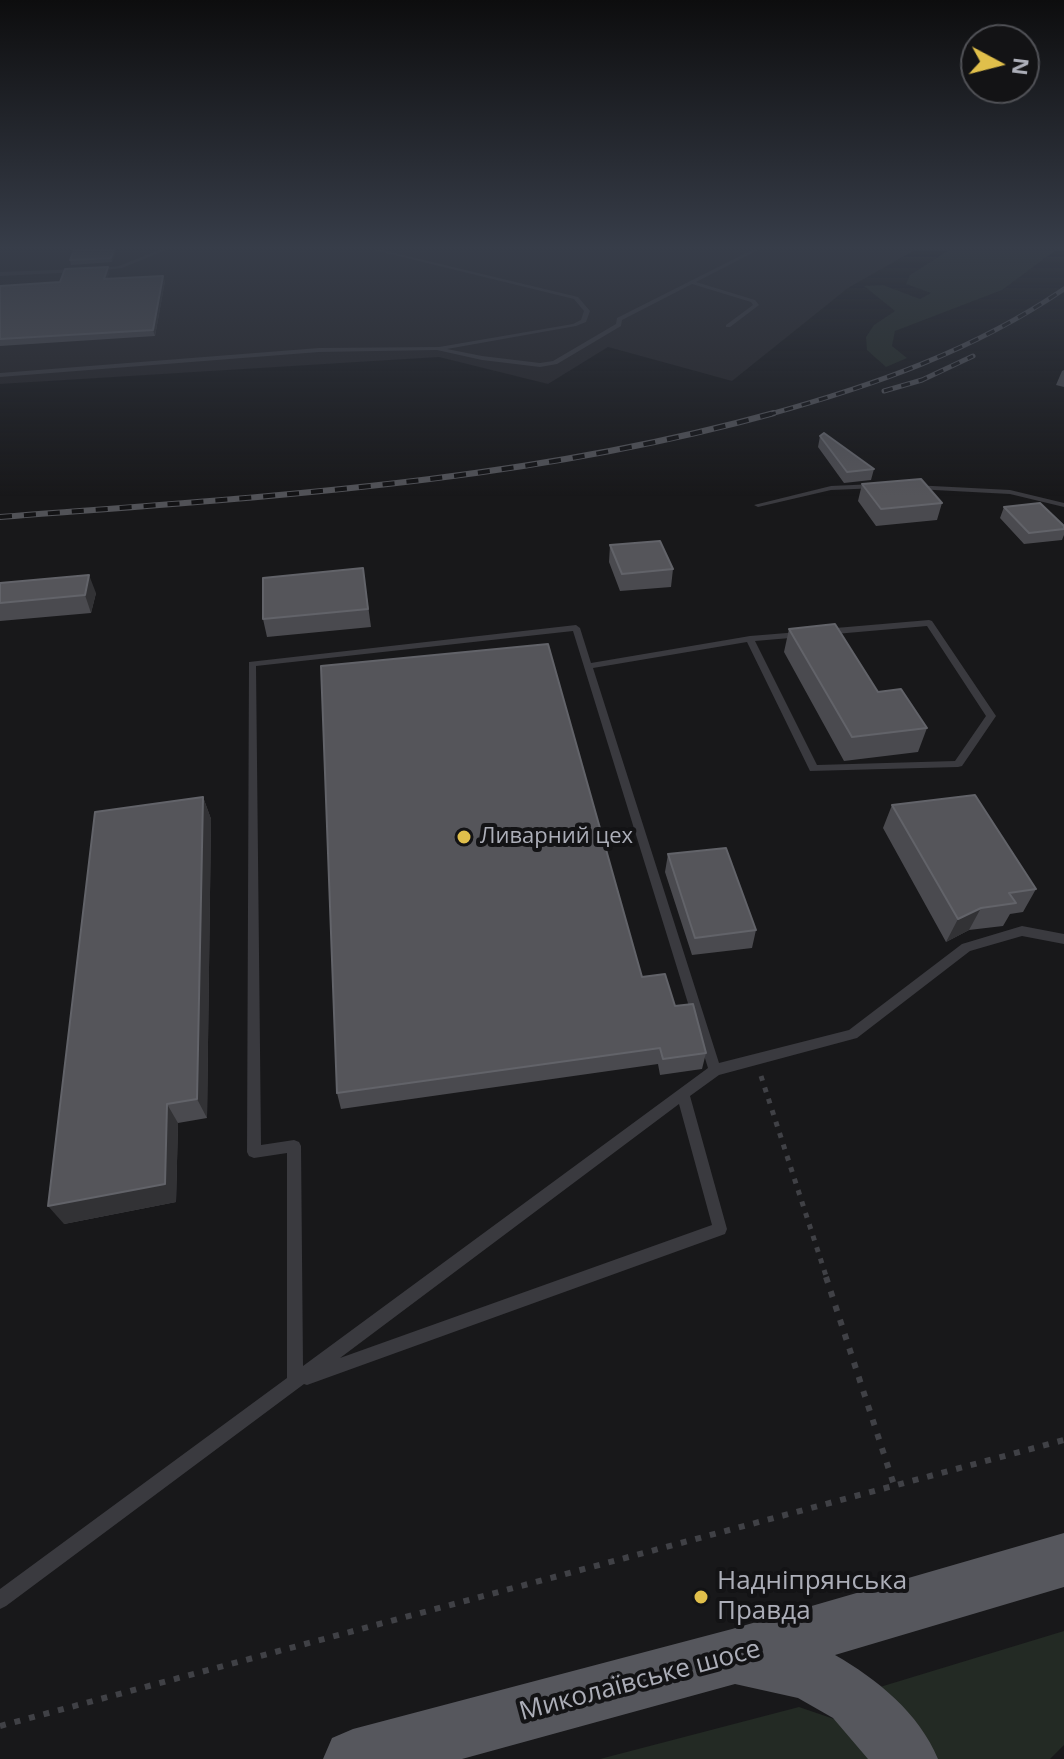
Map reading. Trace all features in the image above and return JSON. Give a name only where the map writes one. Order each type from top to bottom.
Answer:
[{"type":"main road","name":"Миколаївське шосе","points":[[353,1759],[407,1752],[1064,1560]]},
{"type":"main road","points":[[732,1657],[808,1671],[853,1698],[908,1759]]},
{"type":"lane","points":[[0,375],[319,350],[437,348],[532,332]]},
{"type":"lane","points":[[437,348],[482,358],[555,363],[609,332]]},
{"type":"lane","points":[[758,505],[831,488],[889,486]]},
{"type":"lane","points":[[904,487],[1010,492],[1064,505]]},
{"type":"lane","points":[[588,666],[750,639],[929,623],[991,716],[958,764],[814,769],[750,639]]},
{"type":"lane","points":[[295,1382],[294,1146],[254,1152],[252,664],[576,628],[715,1070]]},
{"type":"lane","points":[[0,1600],[715,1070],[853,1034],[966,947],[1022,931],[1064,939]]},
{"type":"lane","points":[[295,1382],[720,1229],[683,1094]]},
{"type":"path","points":[[755,1060],[894,1485]]},
{"type":"path","points":[[0,1726],[1064,1440]]},
{"type":"shaded area","points":[[0,332],[793,332],[732,381],[608,347],[548,384],[439,357],[0,384]]},
{"type":"shaded area","points":[[869,332],[895,332],[892,346],[907,358],[886,367],[867,350],[866,337]]},
{"type":"shaded area","points":[[1064,1631],[1064,1745],[1050,1759],[934,1759],[880,1687]]},
{"type":"shaded area","points":[[799,1707],[837,1720],[870,1759],[600,1759]]},
{"type":"building","points":[[0,332],[118,332],[0,339]]},
{"type":"building","points":[[824,433],[874,469],[847,472],[820,436]]},
{"type":"building","points":[[921,479],[942,503],[881,509],[862,484]]},
{"type":"building","points":[[1040,503],[1064,529],[1029,533],[1004,507]]},
{"type":"building","points":[[660,541],[673,569],[622,574],[610,545]]},
{"type":"building","points":[[363,568],[368,609],[263,619],[263,578]]},
{"type":"building","points":[[89,575],[85,595],[0,603],[0,583]]},
{"type":"building","points":[[835,624],[878,692],[901,689],[927,728],[852,737],[789,629]]},
{"type":"building","name":"Ливарний цех","points":[[548,644],[642,977],[665,974],[675,1006],[693,1004],[706,1053],[663,1059],[660,1048],[337,1093],[321,666]]},
{"type":"building","points":[[975,795],[1036,889],[1009,893],[1016,903],[981,908],[958,919],[892,805]]},
{"type":"building","points":[[203,797],[197,1099],[167,1104],[165,1184],[48,1206],[95,812]]},
{"type":"building","points":[[726,848],[756,930],[695,938],[668,854]]},
{"type":"railway","points":[[772,413],[883,379],[992,332]]},
{"type":"railway","points":[[884,391],[922,380],[973,356]]},
{"type":"railway","points":[[0,517],[293,494],[487,471],[679,437],[772,413]]},
{"type":"railway","points":[[767,415],[772,413]]},
{"type":"place","name":"Ливарний цех","points":[[464,837]]},
{"type":"place","name":"Надніпрянська Правда","points":[[701,1597]]}]
